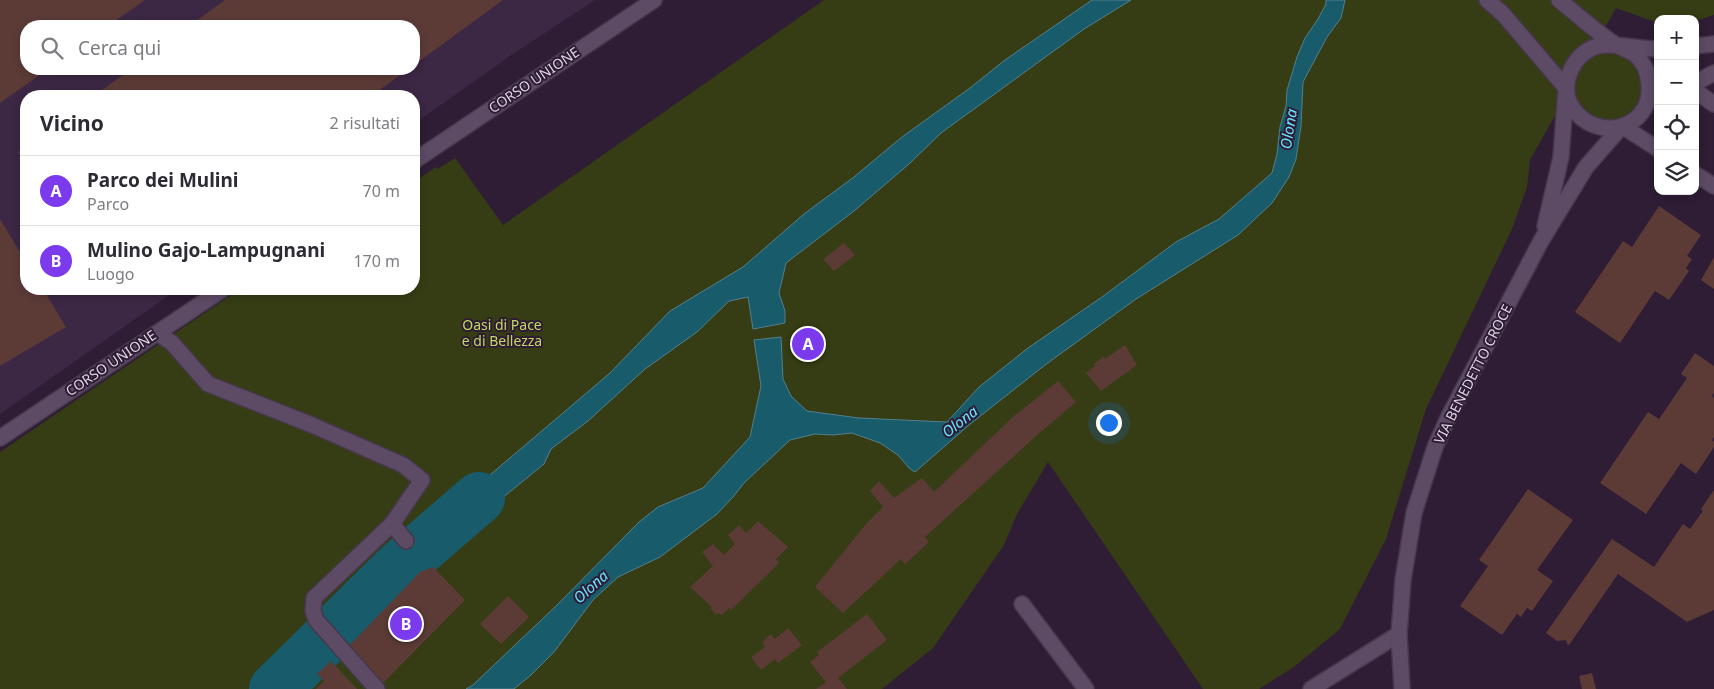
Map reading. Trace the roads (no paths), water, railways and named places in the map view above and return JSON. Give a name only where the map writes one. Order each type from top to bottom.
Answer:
[{"type":"street","name":"CORSO UNIONE","points":[[420,157],[654,0]]},
{"type":"street","points":[[1487,0],[1503,14],[1566,88]]},
{"type":"street","points":[[1559,0],[1617,45],[1632,51],[1642,61],[1648,75],[1650,94],[1644,108],[1636,118]]},
{"type":"street","points":[[1654,49],[1603,44],[1588,50],[1578,59],[1568,74],[1566,88],[1569,103],[1577,115],[1585,122],[1596,127],[1611,129],[1622,126],[1654,107]]},
{"type":"street","points":[[1699,46],[1714,44]]},
{"type":"street","points":[[1637,56],[1654,66]]},
{"type":"street","points":[[1699,80],[1714,72]]},
{"type":"street","name":"VIA BENEDETTO CROCE","points":[[1541,241],[1561,157],[1566,88]]},
{"type":"street","points":[[1699,94],[1714,104]]},
{"type":"street","points":[[1622,126],[1654,146]]},
{"type":"street","name":"VIA BENEDETTO CROCE","points":[[1402,686],[1400,634],[1407,546],[1414,513],[1435,447],[1449,416],[1541,241],[1586,167],[1622,126]]},
{"type":"street","points":[[1699,177],[1714,186]]},
{"type":"street","name":"CORSO UNIONE","points":[[0,438],[214,295]]},
{"type":"street","points":[[157,333],[172,343],[208,384],[312,425],[403,464],[422,480],[392,524],[314,598],[313,611],[316,620],[378,689]]},
{"type":"street","points":[[392,524],[406,541]]},
{"type":"street","points":[[1022,604],[1086,689]]},
{"type":"street","points":[[1311,689],[1400,634]]},
{"type":"water","points":[[1092,0],[1131,0],[1084,29],[941,133],[909,164],[854,211],[786,263],[779,293],[785,311],[785,323],[753,329],[748,297],[729,301],[697,332],[645,369],[588,421],[551,449],[544,464],[501,499],[460,526],[432,553],[417,537],[610,373],[670,311],[743,267],[804,214],[854,177],[902,137],[1005,60]]},
{"type":"water","points":[[1326,0],[1345,0],[1341,18],[1327,37],[1303,82],[1301,126],[1296,159],[1289,177],[1272,203],[1238,235],[1136,299],[1045,365],[969,425],[915,472],[898,455],[880,443],[852,433],[815,434],[790,440],[744,483],[717,514],[660,557],[618,577],[593,600],[554,652],[514,689],[466,689],[473,685],[557,605],[639,522],[658,507],[703,488],[750,437],[761,386],[754,340],[781,337],[783,379],[791,396],[807,411],[859,418],[947,422],[979,387],[1028,348],[1102,297],[1176,242],[1219,219],[1272,173],[1277,154],[1280,127],[1286,106],[1287,90],[1297,57],[1305,38],[1326,4]]},
{"type":"water","points":[[403,548],[416,564],[298,689],[262,689],[295,658],[321,628],[346,608]]},
{"type":"waterway","name":"Olona","points":[[275,689],[398,568],[479,498]]},
{"type":"place","name":"Parco dei Mulini","points":[[808,344]]},
{"type":"place","name":"Mulino Gajo-Lampugnani","points":[[406,624]]},
{"type":"park label","name":"Oasi di Pace e di Bellezza","points":[[502,334]]}]
